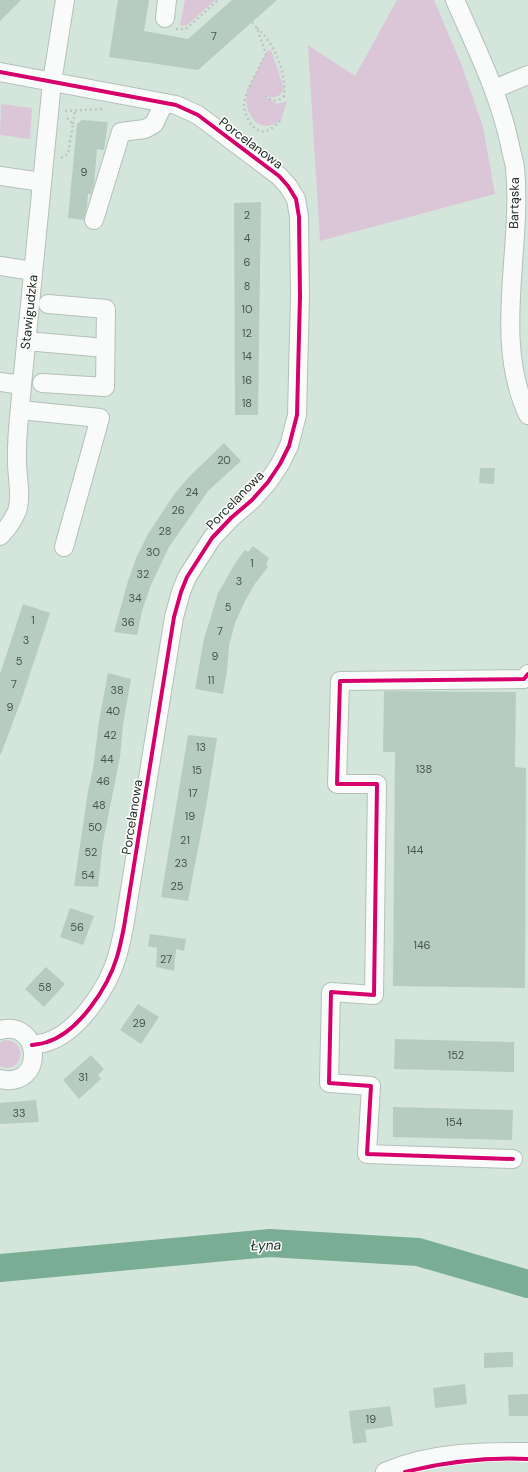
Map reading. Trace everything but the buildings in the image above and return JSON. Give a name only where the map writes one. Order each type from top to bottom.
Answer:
[{"type":"street","name":"Stawigudzka","points":[[0,536],[9,526],[17,511],[20,496],[17,462],[17,434],[52,82],[65,0]]},
{"type":"street","points":[[165,18],[167,0]]},
{"type":"street","name":"Bartąska","points":[[456,0],[494,89],[506,129],[514,167],[516,200],[512,271],[511,340],[514,373],[528,415]]},
{"type":"street","points":[[0,72],[52,82]]},
{"type":"street","points":[[494,89],[528,75]]},
{"type":"street","name":"Porcelanowa","points":[[32,1045],[47,1042],[64,1034],[77,1022],[97,999],[108,979],[117,957],[124,927],[174,617],[181,592],[195,564],[212,538],[231,518],[252,500],[268,482],[280,464],[289,446],[297,415],[300,241],[299,217],[296,199],[288,186],[279,176],[198,115],[176,105],[52,82]]},
{"type":"street","points":[[94,220],[121,132],[145,129],[154,124],[164,103]]},
{"type":"street","points":[[0,176],[42,182]]},
{"type":"street","points":[[0,266],[33,270]]},
{"type":"street","points":[[42,383],[105,387],[106,309],[48,304]]},
{"type":"street","points":[[26,341],[105,348]]},
{"type":"street","points":[[0,382],[22,385]]},
{"type":"street","points":[[20,410],[100,418],[64,547]]},
{"type":"street","points":[[513,1158],[368,1154],[371,1086],[329,1083],[330,992],[374,995],[377,784],[337,784],[337,760],[340,681],[524,679],[528,674]]},
{"type":"street","points":[[0,1030],[12,1029],[25,1035],[32,1045],[34,1053],[33,1060],[27,1072],[15,1079],[0,1079]]},
{"type":"street","points":[[385,1472],[396,1467],[450,1455],[483,1452],[528,1452]]},
{"type":"path","points":[[252,22],[272,44],[285,86],[284,96],[280,100],[272,100],[265,97]]},
{"type":"path","points":[[257,28],[266,54],[244,103],[246,116],[254,128],[261,132],[267,131],[281,120]]},
{"type":"path","points":[[73,124],[60,111],[104,109]]},
{"type":"path","points":[[58,159],[68,154],[75,110]]},
{"type":"shaded area","points":[[185,0],[215,0],[186,26],[180,25]]},
{"type":"shaded area","points":[[397,0],[434,0],[462,66],[483,127],[495,194],[320,241],[308,45],[355,76]]},
{"type":"shaded area","points":[[271,50],[284,88],[277,97],[266,97],[277,104],[287,101],[281,120],[273,125],[267,126],[257,123],[250,115],[246,98],[251,83],[267,51]]},
{"type":"shaded area","points":[[1,104],[32,108],[30,139],[0,135]]},
{"type":"shaded area","points":[[5,1040],[13,1042],[18,1046],[20,1051],[18,1062],[7,1068],[0,1066],[0,1042]]},
{"type":"waterway","name":"Łyna","points":[[0,1268],[270,1243],[418,1252],[528,1284]]},
{"type":"cycle path","points":[[0,72],[176,105],[198,115],[279,176],[288,186],[296,199],[299,217],[300,296],[297,415],[289,446],[280,464],[268,482],[252,500],[231,518],[212,538],[187,577],[181,592],[174,617],[124,927],[113,969],[107,982],[91,1007],[81,1019],[59,1037],[41,1044],[32,1045]]},
{"type":"cycle path","points":[[513,1159],[367,1154],[371,1086],[329,1083],[331,992],[374,995],[377,784],[337,784],[340,681],[524,679],[528,674]]},
{"type":"cycle path","points":[[405,1472],[435,1465],[466,1461],[528,1459]]}]
